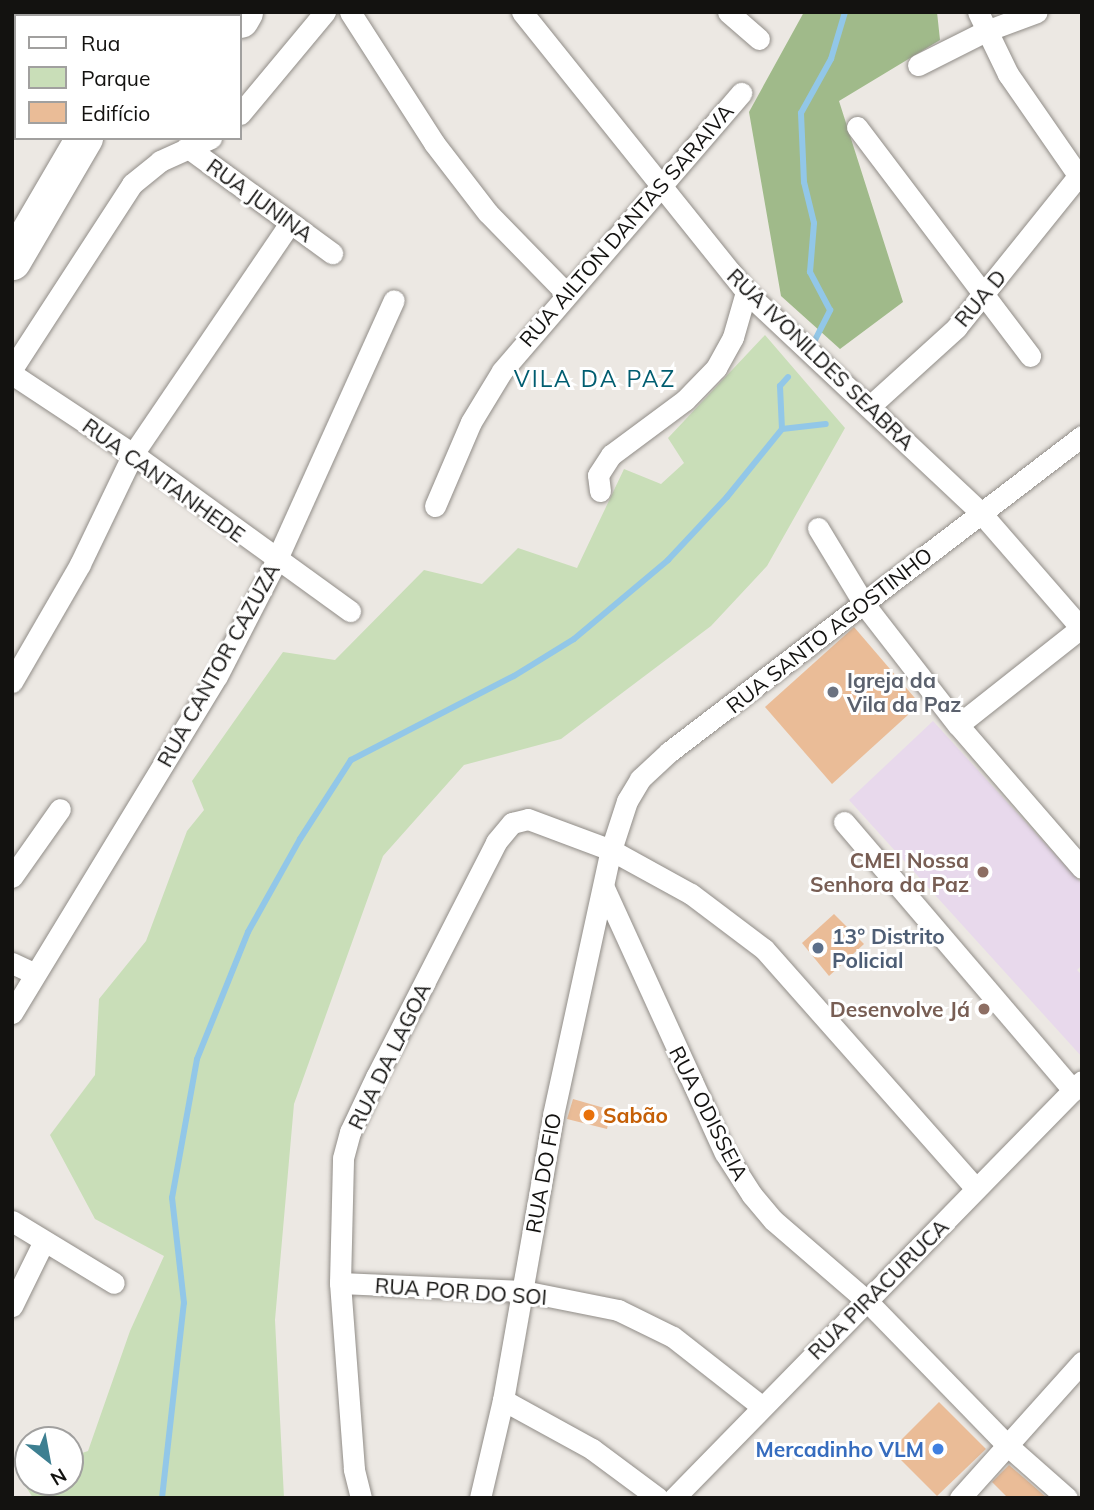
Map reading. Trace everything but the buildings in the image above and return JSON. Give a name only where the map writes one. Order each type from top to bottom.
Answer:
[{"type":"highway","points":[[12,261],[42,216],[56,180],[83,140]]},
{"type":"highway","points":[[12,226],[26,205],[56,180]]},
{"type":"street","points":[[242,112],[325,12]]},
{"type":"street","points":[[350,12],[434,143],[488,214],[565,292]]},
{"type":"street","name":"RUA IVONILDES SEABRA","points":[[522,12],[746,292],[981,513],[1081,628]]},
{"type":"street","points":[[728,12],[759,39]]},
{"type":"street","points":[[918,65],[982,21],[1037,12]]},
{"type":"street","points":[[982,21],[1008,74],[1080,179]]},
{"type":"street","name":"RUA AILTON DANTAS SARAIVA","points":[[435,506],[471,422],[502,370],[658,184],[741,93]]},
{"type":"street","points":[[857,127],[982,298],[1031,356]]},
{"type":"street","points":[[12,371],[132,184],[187,147],[206,140]]},
{"type":"street","name":"RUA JUNINA","points":[[187,147],[332,253]]},
{"type":"street","name":"RUA D","points":[[869,407],[982,298],[1080,179]]},
{"type":"street","points":[[12,682],[80,564],[133,454],[290,223]]},
{"type":"street","points":[[600,491],[598,475],[611,455],[685,400],[716,368],[733,337],[746,292]]},
{"type":"street","name":"RUA CANTOR CAZUZA","points":[[12,1013],[33,973],[217,676],[276,561],[394,300]]},
{"type":"street","name":"RUA CANTANHEDE","points":[[12,371],[133,454],[276,561],[350,611]]},
{"type":"street","name":"RUA SANTO AGOSTINHO","points":[[611,850],[627,801],[640,779],[669,752],[1082,436]]},
{"type":"street","points":[[818,528],[864,604],[958,725],[1082,868]]},
{"type":"street","points":[[958,725],[1081,628]]},
{"type":"street","points":[[12,877],[60,809]]},
{"type":"street","name":"RUA DA LAGOA","points":[[361,1498],[354,1469],[340,1283],[338,1205],[349,1132],[496,842],[512,823],[528,819],[611,850],[691,894],[764,949],[976,1189]]},
{"type":"street","points":[[844,822],[1077,1085]]},
{"type":"street","name":"RUA DO FIO","points":[[480,1498],[503,1400],[553,1115],[611,850]]},
{"type":"street","name":"RUA ODISSEIA","points":[[604,888],[725,1153],[774,1220],[867,1301],[1007,1445],[1068,1498]]},
{"type":"street","points":[[12,963],[33,973]]},
{"type":"street","name":"RUA PIRACURUCA","points":[[674,1498],[1077,1085]]},
{"type":"street","points":[[12,1221],[43,1243],[114,1283]]},
{"type":"street","points":[[12,1306],[43,1243]]},
{"type":"street","name":"RUA POR DO SOI","points":[[340,1283],[523,1291],[618,1310],[673,1337],[761,1406]]},
{"type":"street","points":[[960,1498],[1082,1362]]},
{"type":"street","points":[[503,1400],[592,1449],[658,1498]]},
{"type":"shaded area","points":[[933,721],[1082,884],[1082,965],[1077,970],[1082,975],[1082,1057],[849,800]]},
{"type":"green space","points":[[804,12],[937,12],[940,40],[839,101],[903,302],[840,349],[781,296],[749,112]]},
{"type":"green space","points":[[765,335],[845,428],[767,566],[711,626],[561,739],[464,765],[383,856],[294,1104],[275,1320],[284,1498],[33,1498],[32,1496],[84,1496],[84,1452],[88,1451],[130,1331],[164,1256],[95,1219],[50,1135],[95,1075],[99,999],[146,941],[187,831],[204,810],[192,781],[283,652],[335,660],[424,570],[482,584],[518,548],[577,568],[624,469],[661,484],[684,463],[668,438]]},
{"type":"waterway","points":[[814,342],[830,310],[810,272],[814,223],[804,182],[801,113],[831,59],[845,12]]},
{"type":"waterway","points":[[782,429],[780,386],[788,377]]},
{"type":"waterway","points":[[162,1498],[184,1303],[172,1198],[197,1059],[248,932],[300,839],[351,760],[514,676],[574,639],[668,560],[727,497],[782,429],[826,424]]},
{"type":"place","name":"Igreja da Vila da Paz","points":[[833,692]]},
{"type":"place","name":"CMEI Nossa Senhora da Paz","points":[[983,872]]},
{"type":"place","name":"13° Distrito Policial","points":[[818,948]]},
{"type":"place","name":"Desenvolve Já","points":[[984,1009]]},
{"type":"place","name":"Sabão","points":[[589,1115]]},
{"type":"place","name":"Mercadinho VLM","points":[[938,1449]]},
{"type":"district","name":"VILA DA PAZ","points":[[595,379]]}]
